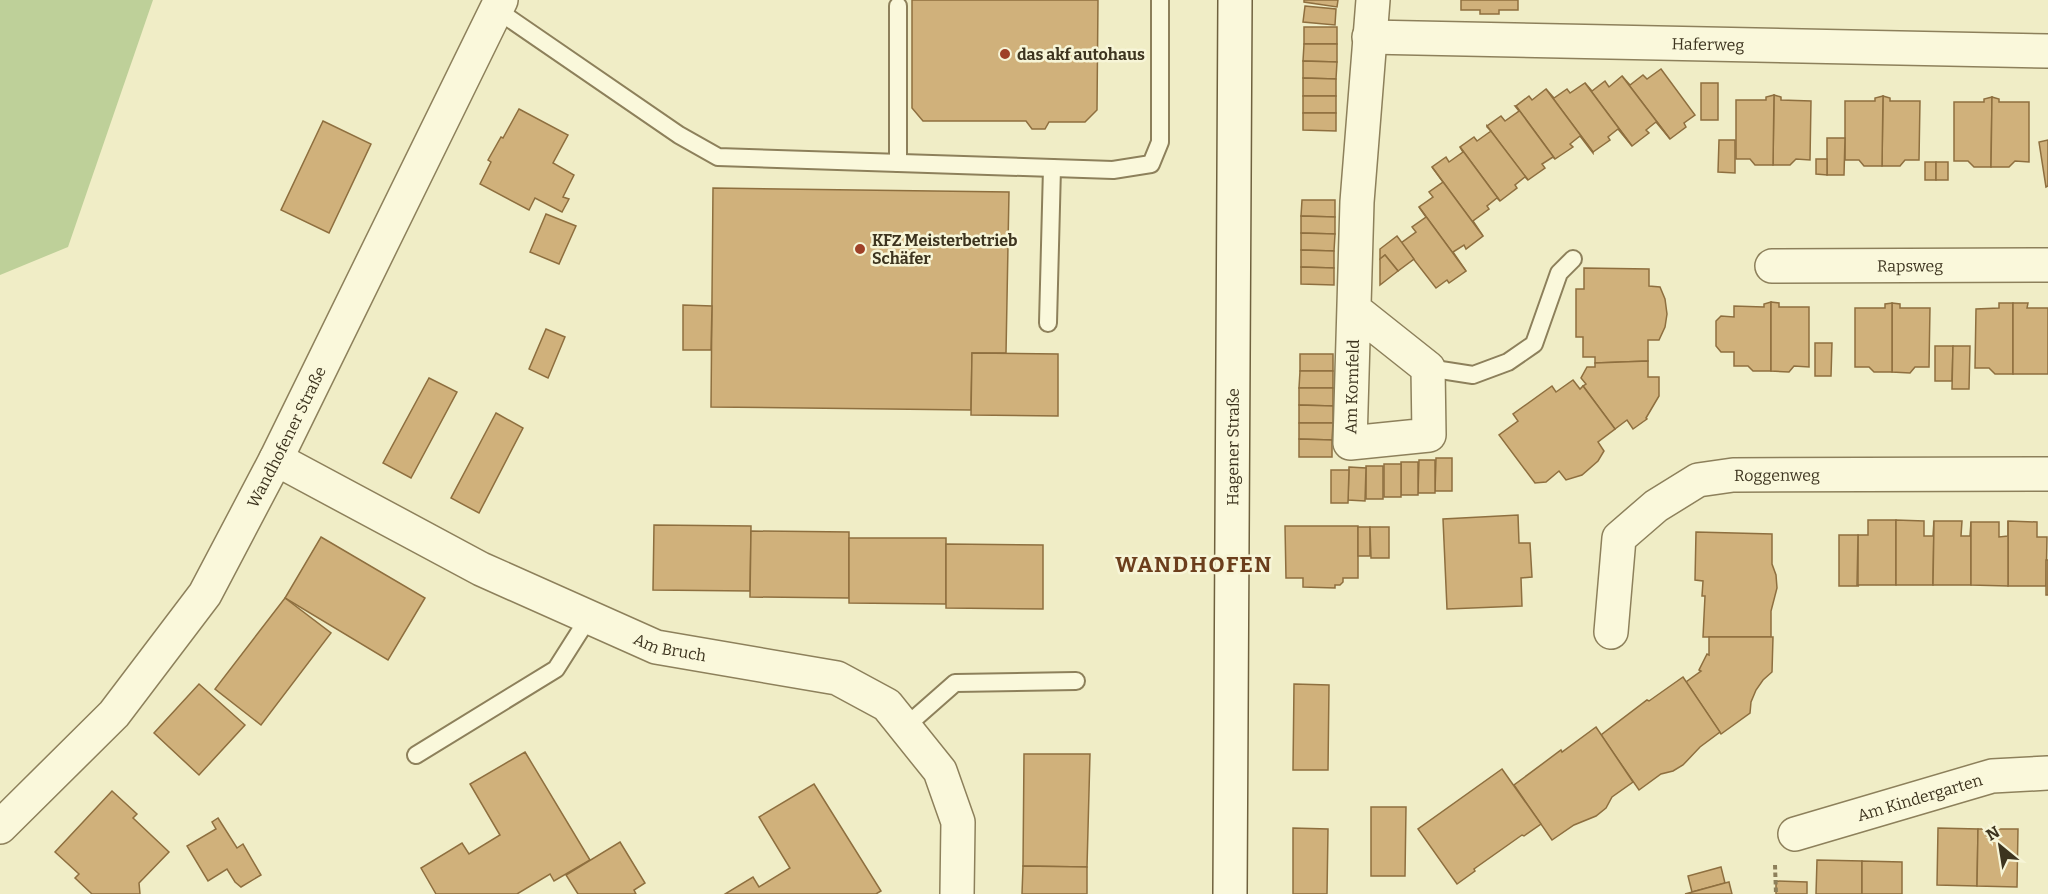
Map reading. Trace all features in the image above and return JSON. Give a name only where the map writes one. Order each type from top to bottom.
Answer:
[{"type":"street","name":"Hagener Straße","points":[[1230,894],[1235,0]]},
{"type":"street","name":"Am Kornfeld","points":[[1355,310],[1428,368],[1429,435],[1350,443],[1357,202],[1373,0]]},
{"type":"street","name":"Wandhofener Straße","points":[[0,827],[114,714],[205,594],[276,459],[499,5]]},
{"type":"street","name":"Haferweg","points":[[1369,37],[2048,51]]},
{"type":"street","name":"Rapsweg","points":[[1772,266],[2048,265]]},
{"type":"street","name":"Am Bruch","points":[[276,459],[481,569],[656,646],[837,678],[887,705],[940,771],[958,822],[957,894]]},
{"type":"street","name":"Roggenweg","points":[[1611,632],[1619,538],[1656,506],[1698,480],[1733,475],[2048,474]]},
{"type":"street","name":"Am Kindergarten","points":[[1795,834],[1992,776],[2048,773]]},
{"type":"lane","points":[[499,5],[679,135],[718,157],[1113,170],[1151,164],[1160,142],[1160,0]]},
{"type":"lane","points":[[898,6],[898,163]]},
{"type":"lane","points":[[1048,323],[1052,168]]},
{"type":"lane","points":[[1428,368],[1473,375],[1508,362],[1534,344],[1559,273],[1573,259]]},
{"type":"lane","points":[[416,755],[556,669],[589,617]]},
{"type":"lane","points":[[905,728],[955,682],[1076,681]]},
{"type":"green space","points":[[0,0],[153,0],[68,247],[0,275]]},
{"type":"building","name":"das akf autohaus","points":[[912,0],[1098,0],[1097,110],[1085,122],[1049,122],[1045,129],[1032,129],[1026,121],[923,121],[912,108]]},
{"type":"building","points":[[1304,0],[1338,0],[1337,7],[1304,2]]},
{"type":"building","points":[[1461,0],[1518,0],[1518,10],[1499,10],[1499,14],[1480,14],[1480,10],[1461,10]]},
{"type":"building","points":[[1305,6],[1336,9],[1335,25],[1303,22]]},
{"type":"building","points":[[1304,27],[1337,27],[1337,44],[1304,44]]},
{"type":"building","points":[[1304,44],[1337,44],[1337,62],[1303,61]]},
{"type":"building","points":[[1303,61],[1337,62],[1336,79],[1303,78]]},
{"type":"building","points":[[1661,69],[1695,115],[1684,123],[1686,127],[1670,139],[1622,76],[1630,85],[1643,75],[1647,79]]},
{"type":"building","points":[[1622,76],[1670,139],[1656,122],[1646,130],[1649,133],[1632,146],[1585,83],[1592,91],[1605,81],[1609,87]]},
{"type":"building","points":[[1303,78],[1336,79],[1336,96],[1303,96]]},
{"type":"building","points":[[1585,83],[1632,146],[1618,129],[1608,137],[1610,140],[1593,152],[1546,89],[1554,98],[1567,89],[1570,93]]},
{"type":"building","points":[[1701,83],[1718,83],[1718,120],[1701,120]]},
{"type":"building","points":[[1546,89],[1593,153],[1580,136],[1570,144],[1573,147],[1555,159],[1516,106],[1529,96],[1532,100]]},
{"type":"building","points":[[1774,95],[1781,97],[1781,100],[1811,101],[1810,160],[1796,159],[1790,165],[1773,165]]},
{"type":"building","points":[[1774,95],[1773,165],[1755,165],[1750,159],[1736,159],[1736,100],[1766,100],[1766,97]]},
{"type":"building","points":[[1303,96],[1336,96],[1336,113],[1303,113]]},
{"type":"building","points":[[1883,96],[1890,98],[1890,101],[1920,101],[1919,160],[1905,160],[1900,166],[1882,166]]},
{"type":"building","points":[[1883,96],[1882,166],[1864,166],[1859,160],[1845,160],[1845,101],[1875,101],[1875,98]]},
{"type":"building","points":[[1992,97],[1991,167],[1974,167],[1968,161],[1954,161],[1954,102],[1984,102],[1984,99]]},
{"type":"building","points":[[1992,97],[1999,99],[1999,102],[2029,102],[2029,162],[2015,161],[2009,167],[1991,167]]},
{"type":"building","points":[[1516,106],[1555,159],[1553,157],[1542,164],[1545,168],[1528,180],[1487,126],[1501,116],[1505,121],[1519,111]]},
{"type":"building","points":[[519,109],[568,135],[553,163],[574,175],[563,197],[569,199],[562,212],[535,198],[529,210],[480,184],[491,162],[488,160]]},
{"type":"building","points":[[1303,113],[1336,113],[1336,131],[1303,130]]},
{"type":"building","points":[[323,121],[371,144],[329,233],[281,210]]},
{"type":"building","points":[[1491,131],[1528,180],[1525,177],[1515,185],[1517,188],[1500,201],[1460,147],[1474,137],[1477,141]]},
{"type":"building","points":[[1827,138],[1845,138],[1844,175],[1827,175]]},
{"type":"building","points":[[1719,140],[1735,140],[1735,173],[1718,172]]},
{"type":"building","points":[[2048,140],[2048,186],[2046,187],[2039,142]]},
{"type":"building","points":[[1460,147],[1500,201],[1497,198],[1487,206],[1489,209],[1473,221],[1483,236],[1432,167],[1446,157],[1449,162],[1463,152]]},
{"type":"building","points":[[1816,159],[1827,159],[1827,175],[1816,174]]},
{"type":"building","points":[[1925,162],[1936,162],[1936,180],[1925,180]]},
{"type":"building","points":[[1936,162],[1948,162],[1948,180],[1936,180]]},
{"type":"building","points":[[1432,167],[1483,236],[1466,249],[1464,245],[1453,252],[1466,271],[1419,207],[1433,197],[1429,192],[1443,182]]},
{"type":"building","name":"KFZ Meisterbetrieb Schäfer","points":[[713,188],[1009,192],[1006,353],[972,353],[971,410],[711,407]]},
{"type":"building","points":[[1302,200],[1335,200],[1335,217],[1301,216]]},
{"type":"building","points":[[1419,207],[1466,271],[1449,283],[1447,280],[1436,288],[1401,243],[1416,232],[1412,227],[1426,217]]},
{"type":"building","points":[[546,214],[576,226],[559,264],[530,252]]},
{"type":"building","points":[[1301,216],[1335,217],[1335,234],[1301,233]]},
{"type":"building","points":[[1301,233],[1335,234],[1334,251],[1301,250]]},
{"type":"building","points":[[1397,236],[1414,259],[1398,271],[1385,255],[1380,259],[1380,249]]},
{"type":"building","points":[[1301,250],[1334,251],[1334,268],[1301,267]]},
{"type":"building","points":[[1385,255],[1398,271],[1380,285],[1380,259]]},
{"type":"building","points":[[1301,267],[1334,268],[1334,285],[1301,284]]},
{"type":"building","points":[[1584,268],[1649,269],[1649,286],[1660,287],[1665,299],[1667,314],[1665,327],[1659,340],[1648,340],[1648,361],[1595,363],[1595,357],[1583,357],[1583,337],[1576,337],[1576,289],[1584,289]]},
{"type":"building","points":[[1771,302],[1771,371],[1753,371],[1748,366],[1734,366],[1734,352],[1721,352],[1716,346],[1716,321],[1721,316],[1734,317],[1734,306],[1764,307],[1764,304]]},
{"type":"building","points":[[1771,302],[1779,303],[1779,307],[1809,307],[1809,367],[1794,366],[1789,372],[1771,371]]},
{"type":"building","points":[[1892,303],[1900,304],[1900,308],[1930,308],[1929,367],[1915,367],[1910,373],[1892,372]]},
{"type":"building","points":[[1892,303],[1892,372],[1874,372],[1869,367],[1855,367],[1855,308],[1885,308],[1885,304]]},
{"type":"building","points":[[1999,303],[2013,303],[2013,374],[1995,374],[1989,368],[1975,368],[1976,309],[1999,308]]},
{"type":"building","points":[[2013,303],[2028,303],[2027,308],[2048,308],[2048,374],[2013,374]]},
{"type":"building","points":[[683,305],[712,306],[711,350],[683,350]]},
{"type":"building","points":[[546,329],[565,337],[548,378],[529,369]]},
{"type":"building","points":[[1815,343],[1832,343],[1831,376],[1815,376]]},
{"type":"building","points":[[1935,346],[1953,346],[1952,381],[1935,381]]},
{"type":"building","points":[[1953,346],[1970,346],[1969,389],[1952,389]]},
{"type":"building","points":[[972,353],[1058,354],[1058,416],[971,415]]},
{"type":"building","points":[[1300,354],[1333,354],[1333,371],[1300,371]]},
{"type":"building","points":[[1648,361],[1648,377],[1659,377],[1659,396],[1647,419],[1633,429],[1627,420],[1615,429],[1583,386],[1586,384],[1581,378],[1587,367],[1595,367],[1595,363]]},
{"type":"building","points":[[1300,371],[1333,371],[1333,388],[1299,388]]},
{"type":"building","points":[[429,378],[457,392],[411,478],[383,463]]},
{"type":"building","points":[[1573,380],[1580,389],[1583,386],[1615,429],[1598,442],[1604,451],[1598,461],[1582,475],[1566,480],[1559,471],[1546,482],[1535,483],[1499,435],[1518,421],[1513,414],[1552,386],[1556,392]]},
{"type":"building","points":[[1299,388],[1333,388],[1333,406],[1299,405]]},
{"type":"building","points":[[1299,405],[1333,406],[1333,423],[1299,423]]},
{"type":"building","points":[[496,413],[523,428],[479,513],[451,498]]},
{"type":"building","points":[[1299,423],[1333,423],[1332,440],[1299,439]]},
{"type":"building","points":[[1299,439],[1332,440],[1332,457],[1299,457]]},
{"type":"building","points":[[1436,458],[1452,458],[1452,491],[1435,491]]},
{"type":"building","points":[[1419,460],[1435,460],[1435,493],[1418,493]]},
{"type":"building","points":[[1401,462],[1418,462],[1418,495],[1401,495]]},
{"type":"building","points":[[1384,464],[1401,464],[1401,497],[1384,497]]},
{"type":"building","points":[[1366,466],[1383,466],[1383,499],[1366,499]]},
{"type":"building","points":[[1349,467],[1366,468],[1365,501],[1348,500]]},
{"type":"building","points":[[1331,470],[1349,470],[1348,503],[1331,503]]},
{"type":"building","points":[[1518,515],[1519,543],[1530,543],[1532,577],[1521,578],[1522,606],[1447,609],[1443,519]]},
{"type":"building","points":[[1868,520],[1896,520],[1896,585],[1858,585],[1858,535],[1868,535]]},
{"type":"building","points":[[1896,520],[1924,521],[1924,536],[1933,536],[1934,521],[1933,585],[1896,585]]},
{"type":"building","points":[[1934,521],[1962,521],[1961,536],[1970,536],[1971,522],[1971,585],[1933,585]]},
{"type":"building","points":[[2008,521],[2037,522],[2037,537],[2047,537],[2046,586],[2008,586]]},
{"type":"building","points":[[1971,522],[1999,522],[1999,537],[2008,536],[2008,586],[1971,585]]},
{"type":"building","points":[[654,525],[751,526],[750,591],[653,590]]},
{"type":"building","points":[[1285,526],[1358,526],[1358,578],[1343,578],[1343,582],[1335,585],[1335,588],[1303,587],[1303,578],[1286,578]]},
{"type":"building","points":[[1358,527],[1370,527],[1370,556],[1358,556]]},
{"type":"building","points":[[1370,527],[1389,527],[1389,558],[1371,558]]},
{"type":"building","points":[[751,531],[849,532],[849,598],[750,597]]},
{"type":"building","points":[[1696,532],[1772,534],[1772,564],[1777,588],[1771,611],[1771,637],[1703,637],[1705,596],[1702,596],[1703,581],[1695,580]]},
{"type":"building","points":[[1839,535],[1858,535],[1857,585],[1859,586],[1839,586]]},
{"type":"building","points":[[321,537],[425,598],[388,660],[285,598]]},
{"type":"building","points":[[849,538],[946,538],[946,604],[849,603]]},
{"type":"building","points":[[946,544],[1043,545],[1043,609],[946,608]]},
{"type":"building","points":[[2046,560],[2048,560],[2048,595],[2046,595]]},
{"type":"building","points":[[285,598],[331,633],[261,725],[215,689]]},
{"type":"building","points":[[1709,637],[1773,637],[1772,672],[1756,690],[1751,702],[1750,713],[1721,734],[1686,682],[1701,671],[1699,670],[1707,654],[1709,655]]},
{"type":"building","points":[[1683,677],[1720,732],[1700,747],[1683,765],[1661,774],[1639,790],[1601,735],[1647,700],[1649,701]]},
{"type":"building","points":[[199,684],[245,725],[199,775],[154,733]]},
{"type":"building","points":[[1294,684],[1329,685],[1328,770],[1293,770]]},
{"type":"building","points":[[1596,727],[1633,782],[1612,797],[1606,808],[1596,816],[1574,825],[1552,840],[1514,785]]},
{"type":"building","points":[[525,752],[590,860],[554,881],[550,874],[517,894],[436,894],[421,868],[462,843],[469,854],[500,835],[470,784]]},
{"type":"building","points":[[1024,754],[1090,754],[1087,867],[1023,866]]},
{"type":"building","points":[[1502,769],[1541,824],[1474,869],[1475,871],[1457,884],[1418,829]]},
{"type":"building","points":[[814,784],[881,891],[876,894],[725,894],[753,877],[759,887],[790,868],[759,817]]},
{"type":"building","points":[[112,791],[137,814],[133,818],[169,852],[139,883],[140,894],[92,894],[75,878],[79,874],[55,852]]},
{"type":"building","points":[[1371,807],[1406,807],[1405,876],[1371,876]]},
{"type":"building","points":[[218,818],[237,848],[243,844],[261,875],[241,887],[227,869],[208,881],[187,846],[216,829],[212,822]]},
{"type":"building","points":[[1293,828],[1328,829],[1327,894],[1293,894]]},
{"type":"building","points":[[1938,828],[1978,829],[1977,886],[1937,885]]},
{"type":"building","points":[[1978,829],[2018,829],[2017,887],[1977,886]]},
{"type":"building","points":[[620,842],[645,883],[634,890],[636,894],[578,894],[566,875]]},
{"type":"building","points":[[1817,860],[1862,861],[1862,894],[1816,894]]},
{"type":"building","points":[[1862,861],[1902,862],[1902,894],[1862,894]]},
{"type":"building","points":[[1023,866],[1087,867],[1087,894],[1022,894]]},
{"type":"building","points":[[1721,867],[1725,883],[1692,892],[1688,876]]},
{"type":"building","points":[[1776,881],[1807,882],[1807,894],[1776,894]]},
{"type":"building","points":[[1729,882],[1732,894],[1685,894],[1725,883]]},
{"type":"place","name":"das akf autohaus","points":[[1005,54]]},
{"type":"place","name":"KFZ Meisterbetrieb Schäfer","points":[[860,249]]},
{"type":"district","name":"WANDHOFEN","points":[[1194,564]]}]
